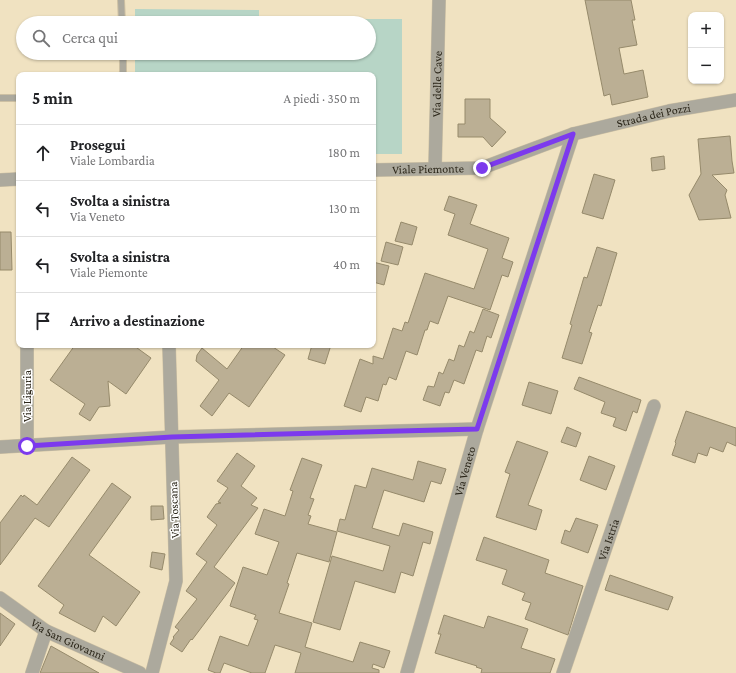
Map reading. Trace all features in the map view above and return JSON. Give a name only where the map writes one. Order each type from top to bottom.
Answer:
[{"type":"street","name":"Via delle Cave","points":[[434,168],[439,0]]},
{"type":"street","name":"Strada dei Pozzi","points":[[573,134],[669,111],[736,100]]},
{"type":"street","name":"Viale Piemonte","points":[[376,170],[482,168],[573,134]]},
{"type":"street","name":"Via Veneto","points":[[407,673],[477,429],[573,134]]},
{"type":"street","points":[[0,180],[16,179]]},
{"type":"street","name":"Via Liguria","points":[[26,348],[27,446]]},
{"type":"street","name":"Via Toscana","points":[[152,673],[176,582],[169,348]]},
{"type":"street","name":"Via Istria","points":[[563,673],[654,406]]},
{"type":"street","points":[[0,447],[172,437],[477,429]]},
{"type":"street","name":"Via San Giovanni","points":[[0,598],[46,631],[140,673]]},
{"type":"street","points":[[32,673],[46,631]]},
{"type":"lane","points":[[121,0],[122,16]]},
{"type":"lane","points":[[123,60],[123,72]]},
{"type":"lane","points":[[0,98],[16,98]]},
{"type":"green space","points":[[135,9],[259,10],[259,16],[135,16]]},
{"type":"green space","points":[[376,19],[402,19],[402,154],[376,154],[376,72],[135,72],[135,60],[376,60]]},
{"type":"building","points":[[585,0],[631,0],[635,20],[632,20],[637,45],[619,48],[624,74],[643,70],[648,97],[612,105],[610,94],[604,96]]},
{"type":"building","points":[[465,99],[490,99],[490,118],[506,132],[492,147],[483,137],[458,137],[458,124],[465,124]]},
{"type":"building","points":[[730,136],[734,173],[712,175],[727,190],[725,195],[731,218],[699,220],[689,195],[701,174],[698,139]]},
{"type":"building","points":[[664,156],[665,169],[652,171],[651,158]]},
{"type":"building","points":[[594,174],[615,180],[603,219],[582,213]]},
{"type":"building","points":[[449,196],[477,205],[470,224],[509,238],[502,258],[513,262],[508,277],[502,275],[490,310],[448,296],[438,324],[430,321],[427,330],[425,330],[417,355],[406,351],[396,380],[389,377],[386,385],[383,384],[378,401],[366,397],[361,412],[344,406],[360,359],[373,364],[373,356],[383,359],[393,328],[402,331],[405,322],[408,323],[425,273],[474,289],[488,249],[448,235],[455,214],[444,210]]},
{"type":"building","points":[[401,222],[417,227],[412,245],[395,241]]},
{"type":"building","points":[[0,232],[11,232],[12,270],[0,270]]},
{"type":"building","points":[[386,242],[403,247],[398,265],[381,261]]},
{"type":"building","points":[[597,247],[617,253],[601,306],[598,305],[589,332],[592,333],[582,364],[562,358],[584,277],[587,278]]},
{"type":"building","points":[[376,263],[389,266],[384,285],[376,283]]},
{"type":"building","points":[[483,309],[499,315],[491,338],[487,336],[482,352],[476,350],[464,384],[454,380],[449,393],[445,392],[440,406],[423,400],[428,386],[434,387],[439,372],[443,374],[449,359],[454,361],[459,345],[464,347],[470,331],[474,333]]},
{"type":"building","points":[[73,348],[137,348],[151,358],[126,394],[108,381],[110,406],[99,407],[90,421],[79,414],[85,404],[50,380]]},
{"type":"building","points":[[202,348],[227,369],[242,348],[274,348],[285,355],[249,407],[229,393],[212,416],[200,406],[219,380],[196,361],[197,355]]},
{"type":"building","points":[[311,348],[330,348],[325,364],[308,359]]},
{"type":"building","points":[[579,377],[641,400],[637,413],[633,411],[626,431],[613,426],[616,418],[601,413],[605,402],[574,389]]},
{"type":"building","points":[[529,382],[558,391],[551,414],[522,405]]},
{"type":"building","points":[[686,411],[736,428],[736,446],[727,442],[723,452],[710,447],[707,456],[698,453],[695,463],[672,455]]},
{"type":"building","points":[[567,427],[581,433],[576,447],[561,442]]},
{"type":"building","points":[[517,441],[548,452],[528,505],[542,510],[536,530],[496,517],[510,474],[505,472]]},
{"type":"building","points":[[237,453],[255,466],[241,486],[257,498],[251,505],[258,508],[214,567],[235,583],[182,652],[170,644],[174,638],[173,637],[179,630],[175,627],[197,599],[186,591],[207,562],[196,554],[217,525],[207,517],[216,504],[221,503],[218,502],[228,488],[217,481]]},
{"type":"building","points":[[589,456],[615,466],[606,490],[580,480]]},
{"type":"building","points":[[72,457],[90,470],[49,527],[35,518],[0,565],[0,523],[21,495],[23,497],[24,495],[37,505]]},
{"type":"building","points":[[302,458],[322,465],[310,498],[314,499],[308,515],[311,516],[308,524],[337,532],[329,562],[297,553],[287,583],[289,584],[279,613],[312,623],[305,647],[353,662],[360,642],[390,651],[384,668],[373,664],[372,668],[379,670],[379,673],[295,673],[301,653],[275,645],[265,673],[252,673],[224,663],[220,673],[208,670],[220,636],[248,646],[258,620],[254,619],[256,615],[230,606],[243,567],[267,575],[279,542],[255,534],[264,509],[285,516],[293,491],[290,490]]},
{"type":"building","points":[[418,461],[446,469],[441,484],[431,481],[424,502],[384,490],[372,528],[399,536],[403,523],[433,532],[430,544],[423,542],[413,576],[401,572],[395,593],[355,581],[340,630],[313,622],[332,556],[383,571],[390,546],[337,531],[340,519],[345,520],[355,485],[366,488],[372,468],[413,480]]},
{"type":"building","points":[[112,483],[131,497],[89,555],[140,592],[116,626],[103,616],[95,632],[59,613],[64,605],[38,586]]},
{"type":"building","points":[[151,506],[163,506],[164,519],[151,520]]},
{"type":"building","points":[[576,518],[598,525],[588,553],[561,543],[565,530],[570,532]]},
{"type":"building","points":[[484,537],[549,560],[545,573],[583,586],[568,635],[525,619],[531,603],[522,600],[525,593],[502,584],[507,570],[476,560]]},
{"type":"building","points":[[152,552],[165,554],[162,570],[150,567]]},
{"type":"building","points":[[610,575],[673,597],[668,610],[605,590]]},
{"type":"building","points":[[0,613],[15,624],[0,646]]},
{"type":"building","points":[[444,615],[484,628],[488,616],[528,629],[521,648],[555,659],[550,673],[481,673],[482,669],[476,667],[477,666],[435,653],[441,634],[438,634]]},
{"type":"building","points":[[51,646],[99,673],[40,673]]},
{"type":"route","points":[[27,446],[172,437],[477,429],[573,134],[482,168]]}]
